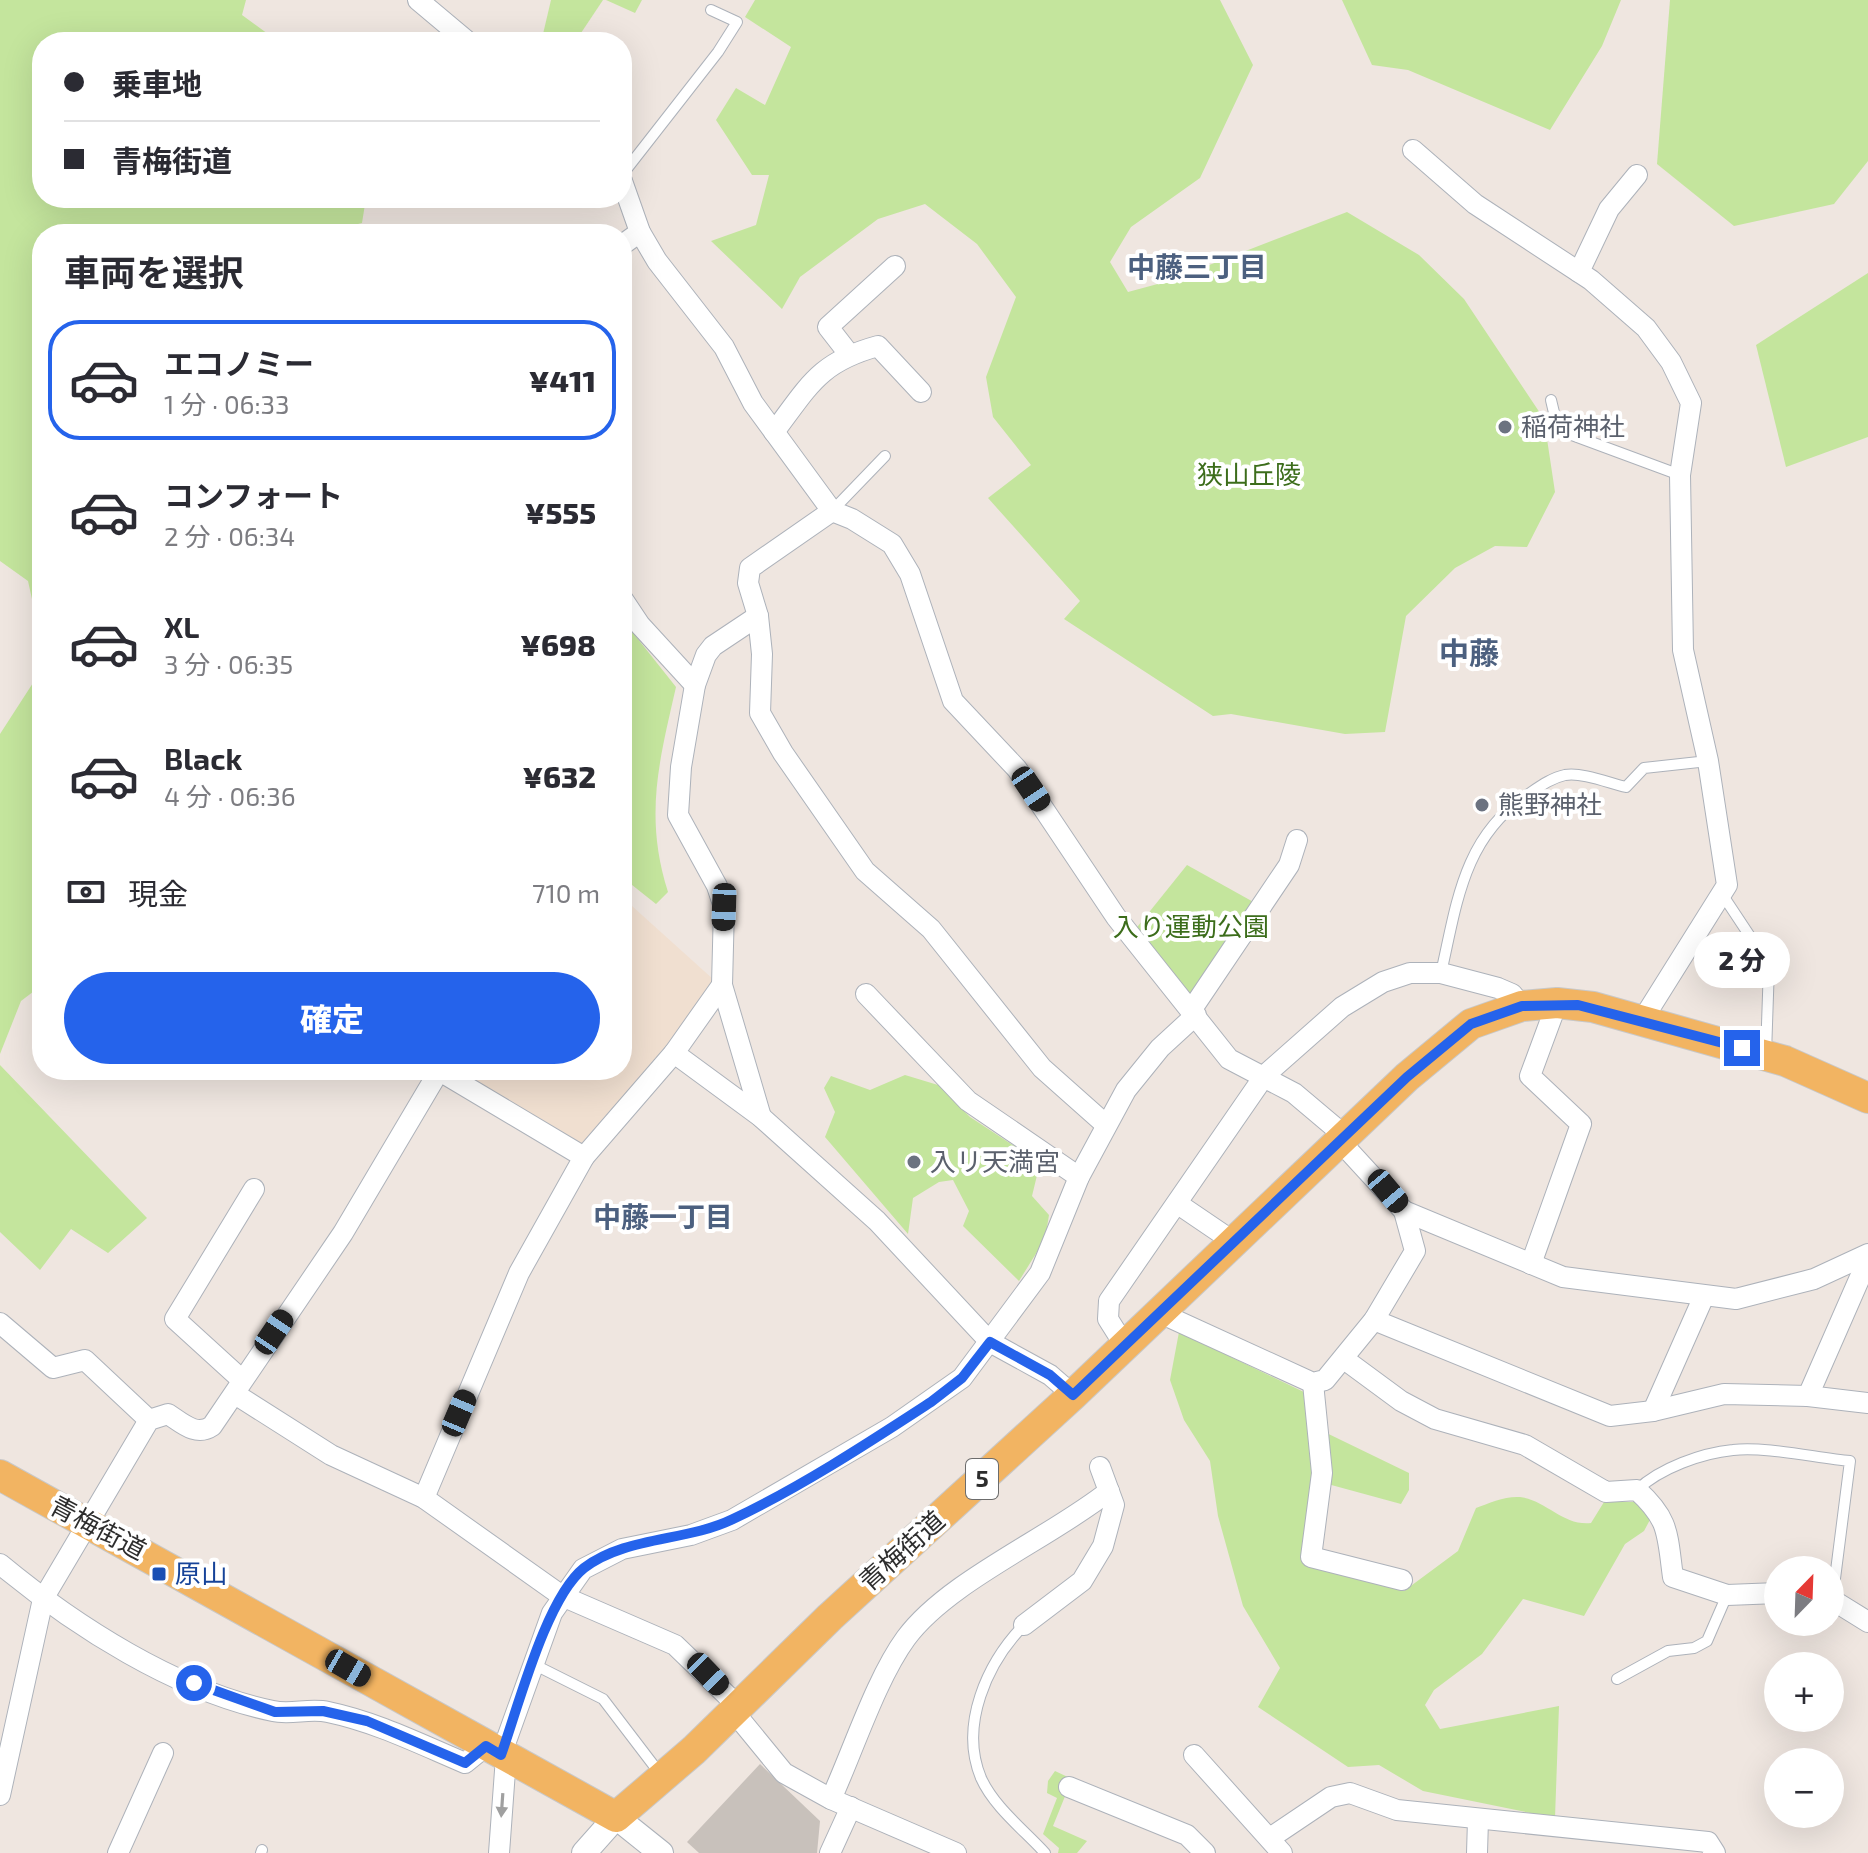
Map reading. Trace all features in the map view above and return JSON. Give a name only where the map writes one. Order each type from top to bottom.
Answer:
[{"type":"main road","name":"青梅街道","points":[[0,1475],[616,1817],[1073,1395],[1457,1033],[1487,1017],[1522,1006],[1557,1003],[1643,1019],[1766,1055],[1817,1073],[1868,1098]]},
{"type":"street","points":[[418,0],[456,32]]},
{"type":"street","points":[[1413,150],[1475,204],[1579,272],[1646,328],[1671,362],[1691,403],[1680,475],[1683,650],[1708,761],[1727,885],[1643,1019]]},
{"type":"street","points":[[1579,272],[1609,209],[1637,175]]},
{"type":"street","points":[[632,208],[640,232],[657,261],[724,347],[753,403],[832,511],[852,519],[892,544],[910,574],[953,701],[1004,753],[1089,882],[1229,1059],[1265,1075],[1294,1093],[1345,1136],[1348,1150],[1404,1211],[1563,1277],[1704,1296],[1736,1299],[1814,1279],[1868,1257]]},
{"type":"street","points":[[632,238],[640,232]]},
{"type":"street","points":[[849,354],[828,327],[895,266]]},
{"type":"street","points":[[774,432],[819,373],[849,354],[878,346],[921,392]]},
{"type":"street","points":[[832,511],[750,568],[748,583],[758,616],[760,713],[783,753],[865,871],[931,929],[1042,1068],[1105,1124]]},
{"type":"street","points":[[632,613],[695,685]]},
{"type":"street","points":[[758,616],[713,646],[695,685],[681,767],[678,815],[717,886],[724,907],[722,985],[761,1117]]},
{"type":"street","points":[[499,1853],[498,1753],[562,1596],[583,1569],[622,1549],[691,1535],[732,1520],[825,1468],[931,1402],[962,1378],[1040,1273],[1079,1177],[1126,1090],[1194,1012],[1296,855]]},
{"type":"street","points":[[1125,1346],[1108,1319],[1109,1301],[1265,1075],[1342,1007],[1383,982],[1410,973],[1441,973],[1498,988],[1512,994],[1522,1006]]},
{"type":"street","points":[[424,1498],[519,1273],[584,1157],[674,1053],[722,985]]},
{"type":"street","points":[[866,994],[968,1101],[1079,1177]]},
{"type":"street","points":[[1531,1264],[1581,1124],[1530,1076],[1557,1003]]},
{"type":"street","points":[[674,1053],[761,1117],[877,1221],[990,1342],[1050,1375],[1073,1395]]},
{"type":"street","points":[[0,1795],[43,1599],[149,1420],[168,1414],[195,1431],[204,1431],[238,1387],[343,1233],[432,1080]]},
{"type":"street","points":[[455,1080],[584,1157]]},
{"type":"street","points":[[254,1189],[175,1319],[238,1387],[331,1455],[424,1498],[562,1596],[675,1645],[736,1709],[784,1773],[841,1803],[956,1853]]},
{"type":"street","points":[[1178,1204],[1234,1242]]},
{"type":"street","points":[[1160,1313],[1313,1383],[1325,1380],[1374,1320],[1415,1251],[1404,1211]]},
{"type":"street","points":[[1808,1396],[1868,1257]]},
{"type":"street","points":[[1653,1411],[1704,1296]]},
{"type":"street","points":[[1374,1320],[1610,1416],[1653,1411],[1724,1394],[1808,1396],[1868,1403]]},
{"type":"street","points":[[0,1323],[53,1368],[85,1360],[149,1420]]},
{"type":"street","points":[[1344,1359],[1401,1401],[1435,1419],[1525,1445],[1606,1492],[1637,1490],[1660,1510],[1667,1533],[1673,1577],[1727,1595],[1764,1594]]},
{"type":"street","points":[[1313,1383],[1322,1473],[1311,1557],[1402,1580]]},
{"type":"street","points":[[1024,1625],[1082,1581],[1103,1546],[1114,1505],[1100,1467]]},
{"type":"street","points":[[830,1853],[841,1803],[892,1660],[920,1622],[945,1599],[1084,1512],[1109,1491]]},
{"type":"street","points":[[0,1564],[43,1599],[114,1647],[220,1695],[275,1712],[323,1711],[367,1721],[465,1763],[498,1753]]},
{"type":"street","points":[[1844,1609],[1868,1622]]},
{"type":"street","points":[[118,1853],[163,1753]]},
{"type":"street","points":[[1194,1755],[1276,1846],[1331,1797],[1350,1793],[1397,1810],[1708,1842],[1715,1853]]},
{"type":"street","points":[[1069,1787],[1187,1835],[1205,1853]]},
{"type":"street","points":[[584,1853],[616,1817],[661,1853]]},
{"type":"street","points":[[1477,1853],[1478,1820]]},
{"type":"lane","points":[[632,162],[718,52],[737,22],[711,10]]},
{"type":"lane","points":[[1551,400],[1556,421],[1572,435],[1680,475]]},
{"type":"lane","points":[[832,511],[885,456]]},
{"type":"lane","points":[[1441,973],[1468,864],[1488,828],[1518,801],[1545,783],[1568,774],[1626,787],[1644,768],[1708,761]]},
{"type":"lane","points":[[1722,894],[1769,965],[1766,1055]]},
{"type":"lane","points":[[1637,1490],[1648,1479],[1699,1458],[1734,1449],[1850,1461],[1837,1556]]},
{"type":"lane","points":[[1617,1679],[1668,1651],[1694,1648],[1707,1641],[1727,1595]]},
{"type":"lane","points":[[1024,1625],[995,1660],[980,1695],[973,1738],[981,1777],[997,1803],[1045,1853]]},
{"type":"lane","points":[[533,1664],[603,1699],[662,1776]]},
{"type":"shaded area","points":[[632,906],[714,980],[667,1045],[580,1147],[465,1080],[632,1080]]},
{"type":"green space","points":[[0,0],[246,0],[242,15],[265,32],[32,32],[32,208],[364,208],[362,223],[32,224],[32,599],[28,581],[0,561]]},
{"type":"green space","points":[[551,0],[603,0],[582,32],[543,32]]},
{"type":"green space","points":[[606,0],[642,0],[635,13]]},
{"type":"green space","name":"狭山丘陵","points":[[755,0],[1220,0],[1253,65],[1200,178],[1131,227],[1110,262],[1128,292],[1165,282],[1347,212],[1419,255],[1464,299],[1544,419],[1555,492],[1527,547],[1495,546],[1455,568],[1406,616],[1385,732],[1345,734],[1231,714],[1213,716],[1064,619],[1080,601],[988,498],[1031,465],[993,417],[986,377],[1016,297],[977,244],[925,204],[878,219],[800,277],[782,309],[711,241],[756,225],[769,175],[752,175],[716,120],[736,88],[765,105],[791,47],[745,17]]},
{"type":"green space","points":[[1342,0],[1621,0],[1602,46],[1550,130],[1408,70],[1372,65]]},
{"type":"green space","points":[[1670,0],[1868,0],[1868,161],[1834,204],[1734,226],[1657,164]]},
{"type":"green space","points":[[1868,273],[1868,437],[1786,467],[1756,345]]},
{"type":"green space","points":[[632,632],[676,687],[660,765],[656,814],[661,864],[668,892],[656,904],[632,885]]},
{"type":"green space","points":[[32,684],[32,993],[21,1001],[0,1054],[0,734]]},
{"type":"green space","name":"入り運動公園","points":[[1187,865],[1257,904],[1195,997],[1187,996],[1134,931]]},
{"type":"green space","points":[[0,1065],[147,1218],[108,1253],[71,1229],[40,1270],[0,1232]]},
{"type":"green space","points":[[905,1075],[938,1085],[970,1117],[1040,1163],[1032,1196],[1049,1215],[1045,1239],[1019,1281],[963,1226],[969,1211],[953,1180],[939,1182],[913,1198],[908,1234],[825,1137],[835,1112],[824,1088],[831,1076],[870,1090]]},
{"type":"green space","points":[[1179,1332],[1306,1393],[1310,1425],[1409,1473],[1409,1490],[1401,1504],[1313,1480],[1306,1563],[1404,1591],[1458,1551],[1476,1508],[1497,1500],[1514,1497],[1529,1499],[1581,1523],[1591,1523],[1604,1502],[1635,1502],[1652,1516],[1644,1531],[1625,1544],[1584,1616],[1523,1599],[1482,1654],[1434,1690],[1425,1705],[1440,1729],[1559,1706],[1555,1818],[1423,1791],[1379,1765],[1348,1767],[1258,1707],[1280,1668],[1243,1606],[1218,1516],[1210,1461],[1184,1420],[1170,1380]]},
{"type":"green space","points":[[1055,1771],[1072,1779],[1053,1826],[1087,1841],[1077,1853],[1058,1853],[1059,1848],[1043,1834],[1057,1798],[1047,1793],[1048,1781]]},
{"type":"building","points":[[760,1764],[820,1821],[817,1853],[699,1853],[687,1842]]},
{"type":"place","name":"稲荷神社","points":[[1505,427]]},
{"type":"place","name":"熊野神社","points":[[1482,805]]},
{"type":"place","name":"入リ天満宮","points":[[914,1162]]},
{"type":"place","name":"原山","points":[[159,1574]]},
{"type":"district","name":"中藤三丁目","points":[[1197,267]]},
{"type":"district","name":"中藤","points":[[1469,654]]},
{"type":"district","name":"中藤一丁目","points":[[663,1217]]},
{"type":"route","points":[[194,1683],[220,1695],[275,1712],[323,1711],[367,1721],[465,1763],[486,1746],[501,1755],[552,1613],[583,1569],[622,1549],[691,1535],[732,1520],[825,1468],[931,1402],[962,1378],[990,1342],[1050,1375],[1073,1395],[1407,1077],[1471,1024],[1522,1006],[1557,1003],[1609,1010],[1742,1048]]}]
